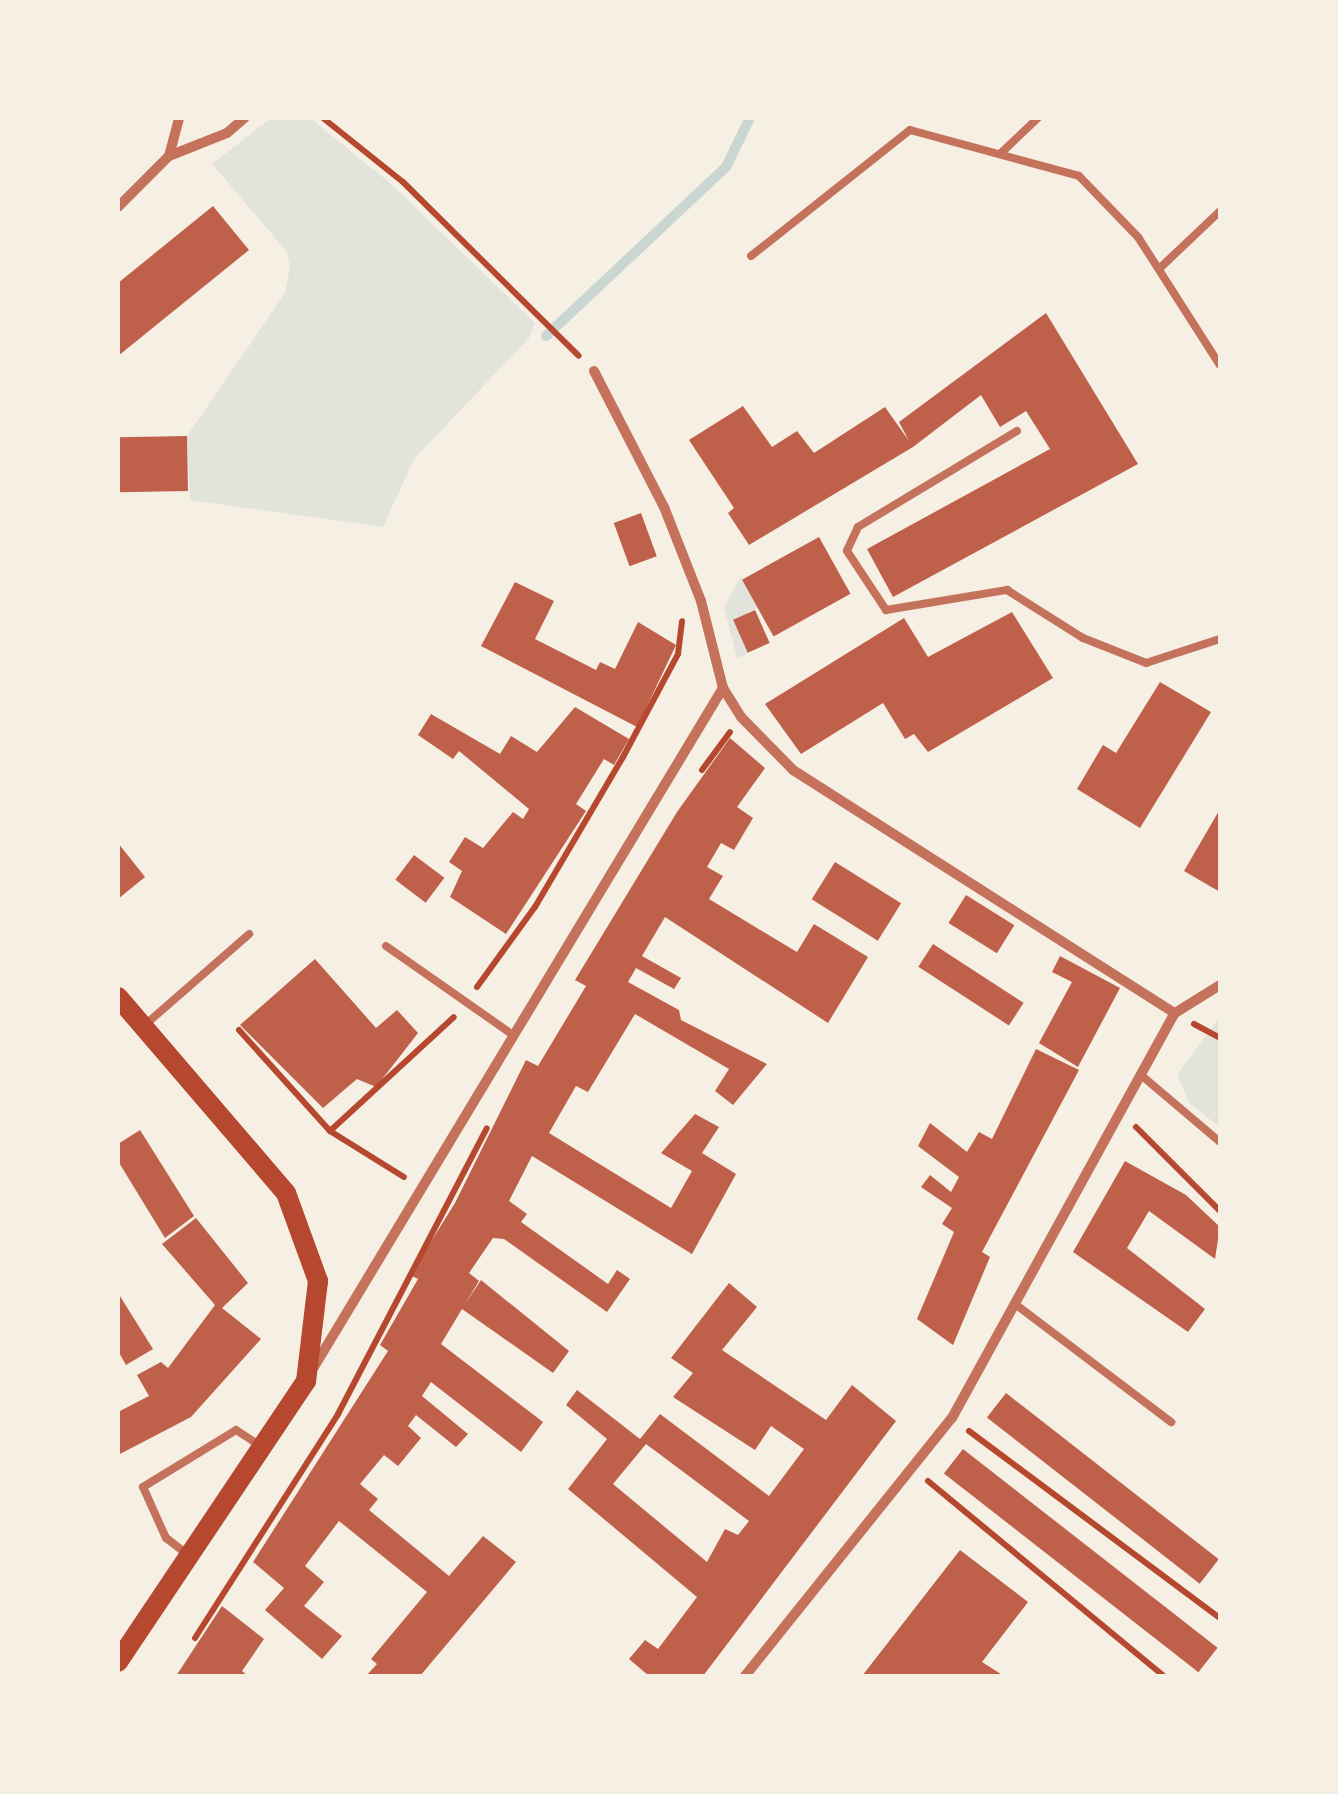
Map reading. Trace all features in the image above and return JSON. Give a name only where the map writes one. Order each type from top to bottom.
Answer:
[{"type":"main road","points":[[118,997],[286,1193],[318,1280],[306,1381],[118,1662]]},
{"type":"street","points":[[169,156],[179,118]]},
{"type":"street","points":[[118,207],[169,156],[227,133],[244,118]]},
{"type":"street","points":[[594,372],[664,506],[701,601],[723,688],[741,717],[793,770],[1175,1013]]},
{"type":"street","points":[[306,1381],[723,688]]},
{"type":"street","points":[[744,1676],[952,1418],[1175,1013],[1220,984]]},
{"type":"lane","points":[[1000,154],[1038,118]]},
{"type":"lane","points":[[750,256],[910,130],[1079,176],[1160,268],[1220,366]]},
{"type":"lane","points":[[1160,268],[1220,211]]},
{"type":"lane","points":[[1017,431],[858,526],[847,552],[886,610],[1008,590],[1083,638],[1146,663],[1220,638]]},
{"type":"lane","points":[[143,1027],[249,934]]},
{"type":"lane","points":[[386,946],[514,1036]]},
{"type":"lane","points":[[1141,1076],[1220,1142]]},
{"type":"lane","points":[[1015,1304],[1171,1422]]},
{"type":"lane","points":[[190,1557],[166,1538],[144,1487],[236,1430],[263,1448]]},
{"type":"path","points":[[323,118],[404,182],[594,372]]},
{"type":"path","points":[[330,1131],[464,1004],[535,907],[678,654],[684,602]]},
{"type":"path","points":[[697,778],[741,717]]},
{"type":"path","points":[[239,1030],[330,1131],[422,1188]]},
{"type":"path","points":[[195,1638],[338,1414],[495,1111]]},
{"type":"path","points":[[1120,1112],[1220,1210]]},
{"type":"path","points":[[952,1418],[1220,1618]]},
{"type":"path","points":[[912,1468],[1164,1676]]},
{"type":"shaded area","points":[[271,118],[310,118],[390,183],[535,323],[529,338],[414,459],[383,527],[190,500],[187,436],[285,293],[290,267],[287,252],[212,164]]},
{"type":"shaded area","points":[[741,577],[759,607],[733,620],[748,653],[737,658],[724,607]]},
{"type":"shaded area","points":[[1220,1016],[1220,1127],[1190,1104],[1177,1075]]},
{"type":"building","points":[[213,206],[249,250],[118,356],[118,283]]},
{"type":"building","points":[[1046,313],[1138,464],[893,597],[867,549],[1050,449],[1026,411],[1000,427],[981,395],[913,447],[749,545],[728,513],[734,508],[689,440],[743,406],[772,447],[797,431],[814,453],[885,407],[909,441],[899,422]]},
{"type":"building","points":[[187,436],[188,491],[119,492],[118,437]]},
{"type":"building","points":[[641,513],[657,556],[629,566],[614,523]]},
{"type":"building","points":[[819,537],[851,594],[774,637],[742,580]]},
{"type":"building","points":[[515,582],[554,601],[535,639],[596,670],[600,662],[615,669],[638,622],[676,645],[637,727],[481,646]]},
{"type":"building","points":[[755,610],[770,643],[748,653],[733,620]]},
{"type":"building","points":[[1012,612],[1053,678],[928,752],[914,734],[905,739],[883,703],[801,754],[765,704],[904,618],[928,657]]},
{"type":"building","points":[[1160,682],[1211,712],[1140,828],[1077,789],[1103,745],[1116,753]]},
{"type":"building","points":[[575,707],[629,739],[614,765],[604,759],[576,804],[586,811],[506,934],[450,897],[462,871],[449,862],[465,837],[483,848],[513,812],[523,819],[529,809],[459,751],[453,759],[418,735],[431,714],[500,754],[511,736],[537,752]]},
{"type":"building","points":[[730,738],[765,768],[737,807],[753,818],[734,850],[721,843],[707,867],[723,876],[709,899],[797,952],[814,924],[868,957],[828,1023],[665,917],[642,956],[681,978],[674,989],[636,968],[628,982],[679,1010],[681,1020],[767,1064],[733,1105],[715,1091],[729,1069],[635,1014],[588,1092],[576,1086],[549,1133],[671,1208],[692,1171],[661,1153],[695,1114],[719,1127],[702,1153],[736,1174],[692,1254],[532,1156],[509,1201],[527,1214],[521,1222],[608,1284],[617,1270],[630,1279],[607,1312],[504,1239],[493,1238],[469,1273],[479,1281],[465,1304],[481,1280],[569,1351],[553,1373],[462,1309],[441,1344],[543,1422],[521,1452],[431,1382],[422,1396],[468,1434],[456,1447],[416,1415],[408,1426],[421,1438],[398,1466],[384,1455],[360,1484],[378,1499],[369,1510],[449,1576],[483,1536],[516,1562],[420,1676],[366,1676],[377,1664],[371,1659],[427,1592],[339,1521],[305,1566],[324,1582],[304,1606],[342,1636],[322,1659],[265,1610],[284,1588],[253,1562],[388,1351],[380,1345],[418,1279],[410,1275],[455,1203],[526,1060],[538,1066],[586,986],[575,980],[677,812]]},
{"type":"building","points":[[1220,809],[1220,892],[1184,871]]},
{"type":"building","points":[[118,843],[145,877],[118,899]]},
{"type":"building","points":[[414,855],[444,878],[426,903],[395,880]]},
{"type":"building","points":[[835,862],[901,903],[878,941],[812,899]]},
{"type":"building","points":[[966,895],[1014,925],[997,953],[949,923]]},
{"type":"building","points":[[933,944],[1024,1003],[1009,1025],[918,967]]},
{"type":"building","points":[[1060,956],[1120,988],[1078,1067],[1039,1043],[1072,982],[1052,972]]},
{"type":"building","points":[[315,959],[376,1028],[397,1010],[418,1033],[376,1087],[357,1079],[323,1108],[240,1025]]},
{"type":"building","points":[[1036,1049],[1079,1070],[982,1252],[990,1257],[953,1345],[917,1319],[954,1232],[942,1224],[952,1208],[921,1187],[930,1175],[951,1192],[959,1177],[918,1146],[930,1123],[967,1152],[979,1132],[992,1139]]},
{"type":"building","points":[[140,1130],[194,1216],[165,1238],[118,1161],[118,1144]]},
{"type":"building","points":[[1125,1161],[1186,1195],[1220,1227],[1215,1259],[1149,1211],[1127,1248],[1205,1309],[1188,1332],[1073,1252]]},
{"type":"building","points":[[196,1218],[248,1283],[222,1308],[261,1339],[191,1417],[118,1455],[118,1412],[149,1396],[137,1375],[161,1362],[168,1368],[215,1305],[162,1244]]},
{"type":"building","points":[[729,1283],[757,1307],[722,1350],[826,1420],[852,1385],[896,1421],[703,1676],[649,1676],[629,1659],[645,1640],[658,1649],[697,1597],[568,1489],[607,1439],[566,1405],[577,1390],[640,1439],[660,1414],[769,1496],[804,1449],[771,1426],[755,1450],[673,1397],[693,1373],[671,1358]],"holes":[[[646,1444],[749,1521],[738,1535],[725,1529],[707,1562],[613,1484]]]},
{"type":"building","points":[[118,1293],[153,1349],[126,1365],[118,1351]]},
{"type":"building","points":[[1006,1393],[1219,1559],[1200,1584],[987,1417]]},
{"type":"building","points":[[963,1449],[1218,1648],[1198,1672],[944,1473]]},
{"type":"building","points":[[960,1550],[1028,1602],[982,1662],[1004,1676],[862,1676]]},
{"type":"building","points":[[222,1606],[264,1639],[242,1671],[248,1676],[176,1676]]},
{"type":"waterway","points":[[546,336],[726,167],[750,118]]}]
